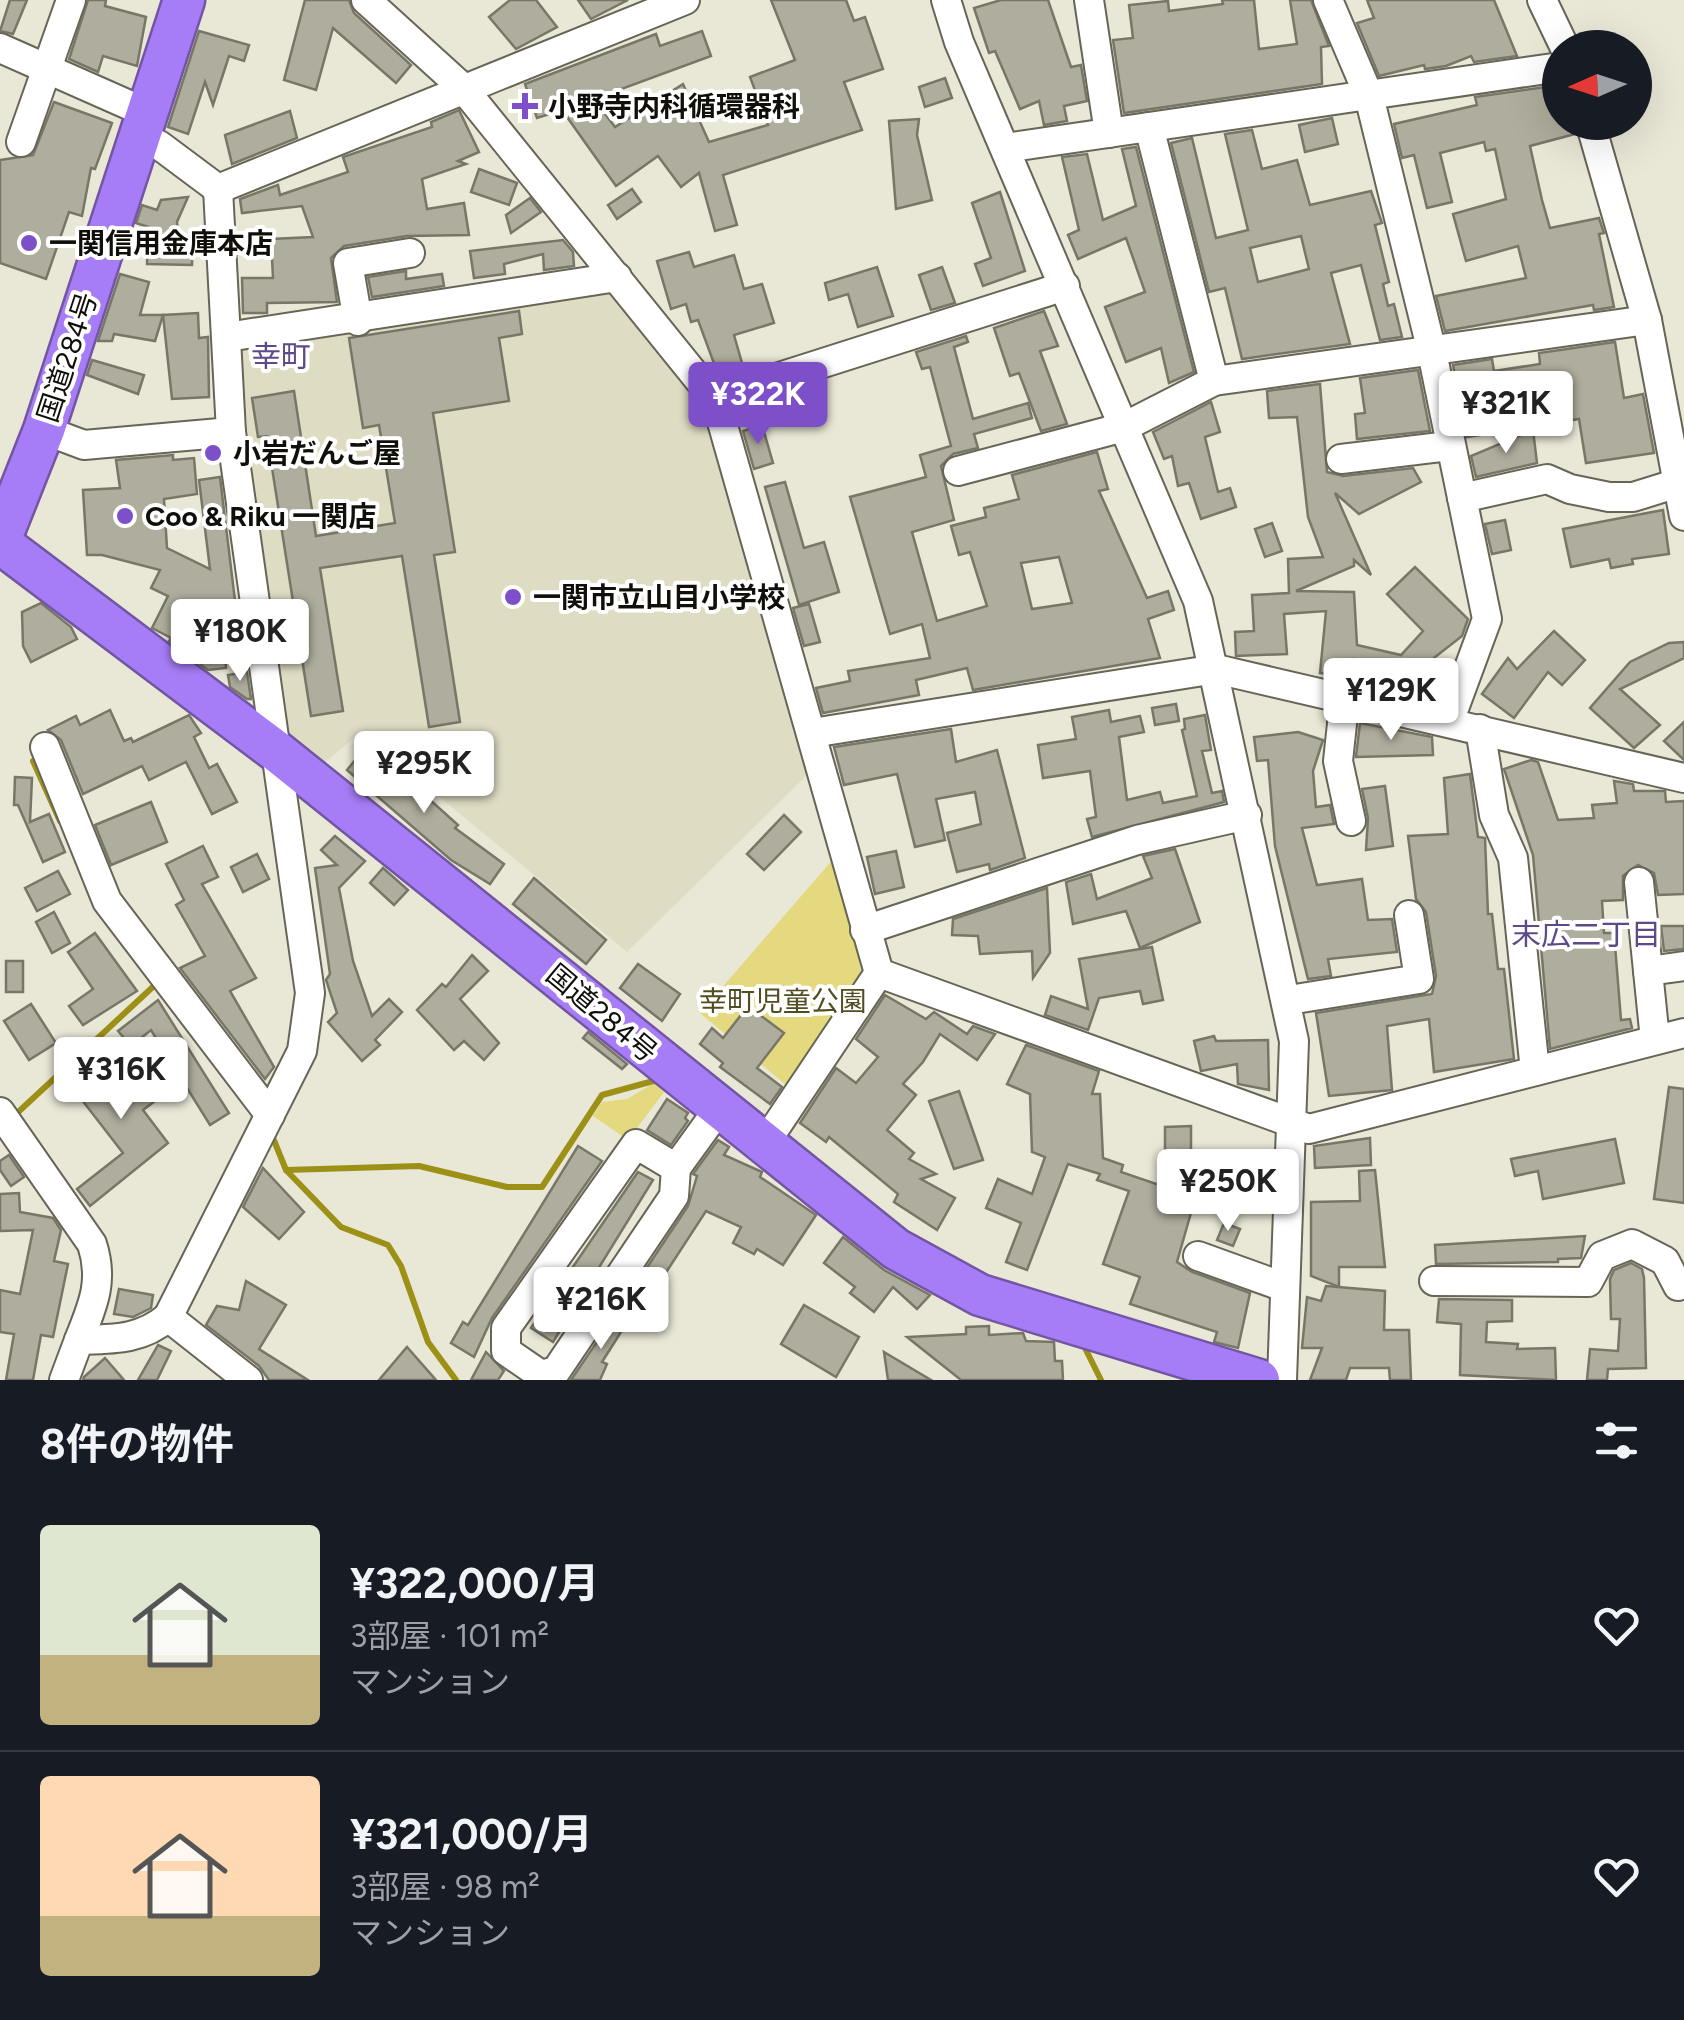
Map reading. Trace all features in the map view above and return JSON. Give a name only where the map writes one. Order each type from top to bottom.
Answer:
[{"type":"highway","name":"国道284号","points":[[184,0],[44,430],[0,542],[276,751],[718,1110],[896,1249],[980,1294],[1258,1380]]},
{"type":"street","points":[[21,142],[71,0]]},
{"type":"street","points":[[366,0],[463,88],[716,401],[879,973]]},
{"type":"street","points":[[218,189],[463,88],[627,10],[685,0]]},
{"type":"street","points":[[946,0],[959,42],[1198,600],[1216,669],[1289,1000],[1294,1041],[1282,1380]]},
{"type":"street","points":[[1090,0],[1110,133]]},
{"type":"street","points":[[1328,0],[1369,96],[1432,352],[1488,619],[1449,722]]},
{"type":"street","points":[[1542,0],[1556,30]]},
{"type":"street","points":[[0,48],[143,125],[159,145],[218,189],[232,432],[310,993],[302,1051],[168,1317],[139,1335],[80,1340]]},
{"type":"street","points":[[1005,148],[1542,71]]},
{"type":"street","points":[[1149,127],[1214,381]]},
{"type":"street","points":[[1595,140],[1647,320],[1684,516]]},
{"type":"street","points":[[358,320],[348,263],[410,253]]},
{"type":"street","points":[[227,337],[617,278]]},
{"type":"street","points":[[716,401],[726,394],[1065,286]]},
{"type":"street","points":[[958,471],[1124,427],[1214,381],[1647,320]]},
{"type":"street","points":[[44,430],[84,445],[232,432]]},
{"type":"street","points":[[1341,459],[1449,446]]},
{"type":"street","points":[[1462,498],[1547,478],[1570,490],[1609,497],[1633,497],[1678,483]]},
{"type":"street","points":[[812,734],[1216,669],[1346,696],[1684,778]]},
{"type":"street","points":[[1346,696],[1338,761],[1352,821]]},
{"type":"street","points":[[1480,729],[1494,815],[1513,858],[1535,1071]]},
{"type":"street","points":[[45,747],[107,902],[270,1116]]},
{"type":"street","points":[[866,930],[1137,840],[1246,815]]},
{"type":"street","points":[[1639,882],[1655,1040]]},
{"type":"street","points":[[1289,1000],[1419,978],[1409,914]]},
{"type":"street","points":[[1648,970],[1684,966]]},
{"type":"street","points":[[879,973],[1309,1129],[1684,1032]]},
{"type":"street","points":[[763,1146],[879,973]]},
{"type":"street","points":[[676,1168],[636,1144],[506,1328],[506,1351],[540,1375],[556,1372],[674,1196],[676,1168],[718,1110]]},
{"type":"street","points":[[0,1112],[92,1244],[100,1267],[99,1291],[64,1380]]},
{"type":"street","points":[[1434,1281],[1588,1282],[1602,1256],[1632,1244],[1665,1261],[1673,1286]]},
{"type":"street","points":[[1198,1256],[1284,1287]]},
{"type":"street","points":[[168,1317],[248,1380]]},
{"type":"shaded area","name":"一関市立山目小学校","points":[[611,289],[697,394],[810,772],[627,952],[361,732],[323,764],[288,736],[249,462],[242,345]]},
{"type":"green space","name":"幸町児童公園","points":[[835,857],[863,979],[792,1090],[700,1013]]},
{"type":"green space","points":[[654,1083],[664,1092],[628,1140],[593,1116],[602,1102],[627,1099]]},
{"type":"building","points":[[10,0],[27,0],[13,34],[0,31]]},
{"type":"building","points":[[88,0],[106,0],[105,6],[146,17],[137,66],[103,56],[98,72],[69,59]]},
{"type":"building","points":[[305,0],[349,0],[354,13],[411,65],[396,83],[333,28],[316,90],[284,80]]},
{"type":"building","points":[[510,0],[536,0],[557,27],[516,49],[489,17]]},
{"type":"building","points":[[578,0],[628,0],[591,19]]},
{"type":"building","points":[[771,0],[846,0],[854,21],[865,17],[883,69],[844,82],[862,130],[723,175],[737,225],[715,231],[699,173],[681,187],[658,156],[616,186],[562,110],[537,118],[525,84],[656,34],[660,46],[702,31],[711,56],[594,99],[615,127],[683,84],[709,142],[768,125],[750,77],[795,60]]},
{"type":"building","points":[[1001,0],[1048,0],[1071,67],[1081,65],[1087,101],[1064,106],[1067,121],[1044,125],[1039,101],[1020,109],[995,51],[989,53],[974,8]]},
{"type":"building","points":[[1222,0],[1254,0],[1259,49],[1297,44],[1290,0],[1311,0],[1329,46],[1321,47],[1322,84],[1124,113],[1113,40],[1133,38],[1129,5],[1168,1],[1169,11],[1223,4]]},
{"type":"building","points":[[1367,0],[1494,0],[1517,56],[1474,62],[1471,56],[1446,66],[1425,69],[1424,65],[1379,76],[1357,23],[1374,18]]},
{"type":"building","points":[[199,31],[249,45],[244,61],[229,56],[213,105],[205,82],[188,134],[168,127]]},
{"type":"building","points":[[945,78],[952,98],[925,107],[919,87]]},
{"type":"building","points":[[1542,88],[1542,140],[1552,140],[1530,146],[1550,228],[1599,218],[1614,307],[1594,310],[1593,305],[1445,331],[1436,296],[1526,278],[1518,246],[1466,261],[1453,214],[1506,199],[1495,149],[1486,151],[1484,142],[1440,153],[1452,202],[1427,208],[1414,155],[1402,158],[1394,124],[1477,105],[1475,97]]},
{"type":"building","points":[[54,102],[112,123],[95,169],[91,168],[82,216],[69,212],[46,279],[0,263],[0,160],[33,155]]},
{"type":"building","points":[[459,110],[479,152],[458,161],[466,164],[422,179],[427,209],[464,203],[469,235],[407,236],[344,246],[331,258],[337,302],[267,303],[267,313],[243,313],[242,278],[273,278],[271,239],[313,237],[302,206],[242,213],[240,199],[278,185],[280,195],[348,172],[343,157],[432,127],[431,122]]},
{"type":"building","points":[[290,111],[297,138],[232,164],[225,135]]},
{"type":"building","points":[[1332,118],[1338,144],[1305,152],[1299,125]]},
{"type":"building","points":[[919,119],[917,135],[932,200],[896,209],[889,121]]},
{"type":"building","points":[[1252,130],[1262,169],[1297,160],[1310,205],[1371,191],[1382,223],[1375,225],[1389,282],[1383,284],[1388,306],[1394,304],[1402,337],[1380,340],[1361,265],[1331,273],[1350,344],[1242,359],[1225,288],[1209,292],[1171,143],[1192,138],[1216,238],[1248,230],[1225,134]],"holes":[[[1301,236],[1309,269],[1258,282],[1250,248]]]},
{"type":"building","points":[[1136,147],[1194,372],[1169,383],[1161,348],[1126,362],[1105,307],[1145,292],[1126,238],[1078,259],[1068,235],[1079,230],[1062,157],[1087,154],[1103,220],[1136,206],[1122,149]]},
{"type":"building","points":[[479,169],[517,183],[509,205],[471,192]]},
{"type":"building","points":[[632,189],[641,202],[617,219],[608,205]]},
{"type":"building","points":[[1000,192],[1025,271],[983,286],[975,264],[991,258],[972,203]]},
{"type":"building","points":[[188,197],[177,222],[179,244],[193,243],[192,265],[147,264],[148,227],[136,223],[142,205],[157,210],[161,200]]},
{"type":"building","points":[[530,198],[541,212],[511,233],[506,215]]},
{"type":"building","points":[[563,240],[573,252],[574,266],[544,270],[543,254],[504,264],[505,274],[474,278],[470,251]]},
{"type":"building","points":[[689,252],[694,267],[734,255],[744,289],[762,284],[774,323],[734,335],[744,370],[719,377],[698,320],[691,322],[686,304],[671,309],[657,261]]},
{"type":"building","points":[[877,267],[893,316],[858,327],[848,294],[829,300],[825,283]]},
{"type":"building","points":[[942,267],[955,303],[931,310],[919,275]]},
{"type":"building","points":[[406,271],[406,279],[442,274],[444,286],[372,297],[368,277]]},
{"type":"building","points":[[120,274],[149,282],[140,315],[163,315],[155,341],[114,334],[112,341],[98,341]]},
{"type":"building","points":[[519,311],[522,334],[499,338],[509,401],[433,413],[455,552],[434,555],[460,722],[429,727],[402,556],[320,568],[343,711],[311,716],[267,436],[258,437],[252,398],[294,391],[316,536],[395,523],[379,425],[363,428],[349,338]]},
{"type":"building","points":[[1044,311],[1058,346],[1040,351],[1067,424],[1041,431],[1019,373],[1010,376],[994,328]]},
{"type":"building","points":[[198,313],[199,338],[208,337],[209,397],[172,399],[163,315]]},
{"type":"building","points":[[966,336],[968,342],[954,347],[973,419],[1028,403],[1032,418],[974,434],[978,448],[953,454],[941,466],[954,520],[912,532],[937,621],[987,606],[970,552],[959,555],[951,526],[986,517],[984,508],[1019,499],[1012,475],[1097,452],[1108,489],[1099,491],[1147,598],[1168,591],[1174,610],[1148,619],[1160,658],[973,690],[967,668],[916,680],[919,695],[823,713],[816,688],[850,681],[848,671],[930,658],[922,624],[890,634],[850,497],[926,477],[920,455],[951,446],[930,367],[922,369],[916,352]],"holes":[[[1059,557],[1072,603],[1032,609],[1021,563]]]},
{"type":"building","points":[[1615,342],[1624,398],[1643,394],[1654,453],[1586,463],[1579,419],[1467,437],[1453,365],[1492,359],[1494,371],[1540,364],[1539,353]]},
{"type":"building","points":[[92,360],[144,375],[138,394],[87,375]]},
{"type":"building","points":[[1418,370],[1430,431],[1357,439],[1355,414],[1365,413],[1360,378]]},
{"type":"building","points":[[1320,384],[1327,472],[1343,476],[1413,468],[1421,482],[1359,514],[1335,493],[1371,575],[1354,560],[1354,566],[1296,591],[1354,592],[1357,645],[1401,655],[1423,631],[1387,594],[1415,567],[1468,619],[1462,636],[1416,672],[1447,678],[1438,702],[1361,685],[1363,677],[1353,676],[1354,658],[1346,675],[1320,673],[1326,611],[1284,614],[1287,654],[1236,656],[1235,632],[1254,631],[1252,595],[1289,593],[1288,559],[1323,557],[1308,517],[1297,417],[1269,418],[1267,391]]},
{"type":"building","points":[[1211,402],[1220,432],[1205,437],[1218,492],[1230,488],[1236,507],[1201,519],[1189,483],[1178,486],[1172,456],[1164,459],[1153,432]]},
{"type":"building","points":[[762,425],[773,463],[754,469],[743,431]]},
{"type":"building","points":[[1533,430],[1537,463],[1476,477],[1471,456]]},
{"type":"building","points":[[173,455],[173,460],[194,458],[197,494],[164,499],[167,548],[210,569],[199,480],[220,477],[239,634],[223,636],[226,668],[208,670],[169,641],[171,638],[152,628],[168,596],[151,588],[160,570],[102,555],[87,555],[83,490],[120,488],[116,460]]},
{"type":"building","points":[[785,482],[804,548],[824,542],[839,592],[799,605],[765,487]]},
{"type":"building","points":[[1663,510],[1669,554],[1632,559],[1633,564],[1611,568],[1609,559],[1571,567],[1563,529]]},
{"type":"building","points":[[1505,520],[1511,550],[1492,554],[1485,524]]},
{"type":"building","points":[[1272,523],[1282,551],[1265,557],[1255,529]]},
{"type":"building","points":[[41,603],[71,627],[77,639],[31,662],[23,646],[22,612]]},
{"type":"building","points":[[809,604],[820,642],[804,646],[793,608]]},
{"type":"building","points":[[1554,631],[1585,660],[1562,685],[1548,672],[1514,718],[1482,694],[1508,658],[1517,669]]},
{"type":"building","points":[[1684,642],[1684,658],[1620,689],[1660,725],[1634,748],[1590,708],[1630,662],[1669,643]]},
{"type":"building","points":[[247,672],[251,699],[230,687],[228,675]]},
{"type":"building","points":[[1176,704],[1179,721],[1155,725],[1152,708]]},
{"type":"building","points":[[110,710],[124,741],[131,738],[133,742],[189,715],[201,733],[194,737],[209,768],[217,764],[237,802],[212,814],[186,762],[149,780],[142,766],[83,794],[61,740],[48,730],[76,716],[80,725]]},
{"type":"building","points":[[1109,710],[1111,722],[1140,716],[1144,732],[1119,737],[1127,800],[1160,792],[1163,803],[1197,796],[1182,730],[1184,719],[1205,715],[1211,750],[1202,751],[1212,793],[1222,791],[1224,802],[1092,837],[1087,819],[1096,817],[1090,771],[1043,778],[1038,745],[1076,739],[1072,717]]},
{"type":"building","points":[[1684,722],[1684,760],[1664,741]]},
{"type":"building","points":[[1360,723],[1432,737],[1433,755],[1356,757]]},
{"type":"building","points":[[951,729],[956,762],[997,750],[1025,858],[990,870],[989,864],[957,872],[947,833],[981,824],[975,792],[936,799],[945,840],[915,847],[897,774],[844,785],[834,747]]},
{"type":"building","points":[[1298,732],[1323,740],[1313,771],[1316,807],[1330,805],[1334,824],[1302,828],[1317,885],[1362,879],[1368,920],[1392,919],[1397,952],[1328,959],[1331,976],[1308,979],[1275,846],[1268,760],[1257,761],[1254,737]]},
{"type":"building","points":[[365,748],[428,798],[458,825],[455,828],[504,864],[490,884],[451,860],[347,770]]},
{"type":"building","points":[[1531,760],[1538,762],[1558,820],[1594,818],[1592,805],[1617,803],[1614,781],[1633,784],[1634,791],[1665,791],[1666,802],[1684,801],[1684,894],[1658,895],[1654,873],[1638,865],[1623,876],[1623,900],[1602,901],[1604,933],[1614,933],[1621,1020],[1630,1019],[1632,1028],[1550,1049],[1533,855],[1504,769]]},
{"type":"building","points":[[1470,774],[1478,837],[1485,838],[1488,914],[1492,914],[1498,969],[1504,969],[1514,1059],[1434,1072],[1429,1019],[1387,1026],[1392,1090],[1329,1096],[1316,1013],[1432,994],[1436,976],[1426,912],[1416,899],[1408,836],[1448,834],[1444,778]]},
{"type":"building","points":[[15,777],[32,778],[30,822],[49,814],[65,852],[43,862],[18,805],[14,805]]},
{"type":"building","points":[[1385,786],[1393,846],[1366,850],[1368,818],[1362,789]]},
{"type":"building","points":[[151,802],[167,842],[111,865],[95,825]]},
{"type":"building","points":[[784,815],[801,832],[764,870],[747,854]]},
{"type":"building","points":[[335,836],[365,861],[339,888],[353,961],[372,1016],[389,999],[402,1012],[375,1040],[380,1045],[362,1061],[328,1022],[337,1013],[326,980],[330,974],[315,868],[337,865],[321,850]]},
{"type":"building","points":[[203,846],[218,877],[202,884],[256,978],[230,991],[274,1067],[265,1079],[180,968],[205,956],[176,905],[184,900],[166,864]]},
{"type":"building","points":[[1175,849],[1200,922],[1140,948],[1126,911],[1073,924],[1066,882],[1091,874],[1097,899],[1152,878],[1143,856]]},
{"type":"building","points":[[896,851],[904,887],[875,894],[867,857]]},
{"type":"building","points":[[257,854],[269,879],[243,892],[231,867]]},
{"type":"building","points":[[383,868],[408,890],[394,905],[370,883]]},
{"type":"building","points":[[58,871],[70,894],[37,911],[25,888]]},
{"type":"building","points":[[534,878],[606,940],[586,964],[513,904]]},
{"type":"building","points":[[1047,888],[1050,953],[1033,978],[1032,951],[980,954],[978,936],[952,935],[953,919]]},
{"type":"building","points":[[54,912],[70,943],[52,953],[36,922]]},
{"type":"building","points":[[1661,926],[1684,926],[1684,949],[1664,951]]},
{"type":"building","points":[[95,933],[137,991],[83,1025],[69,1006],[93,989],[68,952]]},
{"type":"building","points":[[1152,947],[1163,1000],[1143,1004],[1140,991],[1099,998],[1088,1030],[1045,1015],[1051,996],[1088,1009],[1079,959]]},
{"type":"building","points":[[472,955],[488,971],[460,999],[499,1043],[484,1060],[464,1041],[454,1050],[417,1010],[442,984],[446,987]]},
{"type":"building","points":[[6,961],[23,961],[23,992],[6,992]]},
{"type":"building","points":[[638,964],[680,994],[662,1021],[620,988]]},
{"type":"building","points":[[885,995],[926,1019],[934,1012],[967,1034],[973,1026],[995,1034],[977,1060],[940,1034],[903,1084],[916,1095],[887,1130],[914,1153],[909,1159],[936,1174],[921,1179],[955,1198],[937,1230],[894,1202],[898,1194],[829,1137],[826,1142],[800,1123],[836,1068],[856,1083],[878,1057],[856,1039]]},
{"type":"building","points":[[158,1000],[229,1113],[210,1125],[151,1030],[131,1046],[118,1031]]},
{"type":"building","points":[[31,1004],[56,1043],[29,1060],[4,1021]]},
{"type":"building","points":[[748,1006],[784,1033],[757,1068],[782,1087],[770,1104],[720,1067],[723,1063],[700,1044],[712,1028],[723,1038]]},
{"type":"building","points":[[588,1032],[627,1064],[622,1069],[583,1038]]},
{"type":"building","points":[[1214,1036],[1216,1041],[1268,1040],[1269,1090],[1238,1084],[1237,1064],[1201,1071],[1194,1041]]},
{"type":"building","points":[[1026,1045],[1099,1071],[1092,1094],[1100,1094],[1103,1158],[1123,1165],[1121,1172],[1165,1187],[1165,1127],[1191,1126],[1191,1178],[1200,1181],[1177,1262],[1192,1272],[1250,1293],[1238,1348],[1214,1342],[1217,1332],[1130,1304],[1140,1277],[1103,1264],[1129,1191],[1097,1180],[1100,1174],[1068,1164],[1027,1270],[1006,1262],[1021,1223],[986,1208],[998,1179],[1032,1194],[1045,1157],[1032,1152],[1030,1094],[1007,1084]]},
{"type":"building","points":[[122,1052],[159,1098],[143,1110],[168,1143],[90,1206],[77,1189],[123,1153],[75,1091]]},
{"type":"building","points":[[1669,1087],[1684,1089],[1684,1203],[1654,1199]]},
{"type":"building","points":[[959,1091],[983,1160],[954,1169],[929,1101]]},
{"type":"building","points":[[667,1099],[688,1113],[688,1121],[671,1145],[647,1130]]},
{"type":"building","points":[[1370,1138],[1371,1165],[1315,1168],[1314,1146]]},
{"type":"building","points":[[1615,1139],[1624,1183],[1543,1199],[1538,1171],[1515,1176],[1511,1159]]},
{"type":"building","points":[[718,1140],[729,1147],[724,1155],[762,1172],[760,1177],[816,1215],[783,1265],[757,1249],[754,1254],[733,1243],[741,1227],[706,1211],[652,1294],[636,1284],[688,1206],[697,1176],[693,1174]]},
{"type":"building","points":[[578,1146],[602,1161],[492,1318],[474,1357],[451,1343],[463,1322],[468,1325]]},
{"type":"building","points":[[9,1155],[24,1177],[11,1186],[0,1170],[0,1161]]},
{"type":"building","points":[[263,1168],[304,1212],[279,1239],[243,1207]]},
{"type":"building","points":[[1375,1170],[1385,1267],[1339,1267],[1339,1287],[1311,1276],[1311,1202],[1360,1201],[1359,1171]]},
{"type":"building","points":[[638,1172],[653,1180],[553,1342],[531,1328]]},
{"type":"building","points":[[19,1193],[20,1212],[53,1218],[61,1230],[54,1261],[68,1264],[53,1337],[41,1335],[33,1380],[6,1380],[14,1334],[0,1332],[0,1290],[20,1294],[33,1230],[0,1231],[0,1194]]},
{"type":"building","points":[[1224,1223],[1240,1229],[1233,1246],[1217,1240]]},
{"type":"building","points":[[1585,1236],[1581,1258],[1558,1262],[1436,1264],[1435,1245]]},
{"type":"building","points":[[843,1237],[884,1270],[930,1295],[917,1309],[893,1287],[874,1312],[850,1293],[855,1287],[824,1263]]},
{"type":"building","points":[[1631,1263],[1642,1269],[1644,1278],[1646,1368],[1608,1369],[1607,1380],[1587,1380],[1590,1349],[1618,1351],[1620,1319],[1611,1319],[1610,1279],[1614,1270]]},
{"type":"building","points":[[246,1281],[286,1305],[259,1349],[308,1380],[269,1380],[259,1366],[206,1325],[217,1306],[239,1310]]},
{"type":"building","points":[[1326,1286],[1385,1291],[1384,1330],[1409,1330],[1411,1380],[1390,1380],[1389,1368],[1350,1368],[1346,1380],[1310,1380],[1322,1348],[1302,1348],[1307,1297],[1321,1301]]},
{"type":"building","points":[[119,1289],[153,1295],[151,1308],[133,1317],[114,1314]]},
{"type":"building","points":[[1439,1299],[1512,1300],[1512,1321],[1487,1322],[1486,1342],[1518,1344],[1517,1349],[1555,1348],[1556,1380],[1460,1375],[1461,1324],[1437,1322]]},
{"type":"building","points":[[804,1305],[859,1337],[836,1377],[781,1344]]},
{"type":"building","points":[[616,1314],[628,1321],[602,1362],[607,1364],[600,1380],[571,1380]]},
{"type":"building","points":[[989,1326],[989,1335],[1023,1333],[1026,1341],[1054,1342],[1055,1361],[1062,1361],[1063,1380],[961,1380],[907,1337],[966,1334],[966,1327]]},
{"type":"building","points":[[158,1345],[171,1351],[157,1380],[138,1380]]},
{"type":"building","points":[[407,1347],[436,1380],[379,1380]]},
{"type":"building","points":[[486,1352],[504,1371],[498,1380],[471,1380]]},
{"type":"building","points":[[884,1352],[931,1380],[888,1380]]},
{"type":"building","points":[[105,1358],[124,1380],[83,1380],[84,1377]]},
{"type":"waterway","points":[[33,761],[60,821]]},
{"type":"waterway","points":[[15,1115],[156,984]]},
{"type":"waterway","points":[[286,1170],[419,1166],[507,1187],[542,1187],[602,1095],[657,1080]]},
{"type":"waterway","points":[[273,1138],[286,1170],[341,1227],[388,1245],[401,1266],[428,1342],[456,1380]]},
{"type":"waterway","points":[[1086,1350],[1101,1380]]},
{"type":"place","name":"小野寺内科循環器科","points":[[525,106]]},
{"type":"place","name":"一関信用金庫本店","points":[[29,243]]},
{"type":"place","name":"小岩だんご屋","points":[[213,453]]},
{"type":"place","name":"Coo & Riku 一関店","points":[[125,516]]},
{"type":"place","name":"一関市立山目小学校","points":[[513,597]]},
{"type":"district","name":"幸町","points":[[281,356]]},
{"type":"district","name":"末広二丁目","points":[[1586,934]]}]
